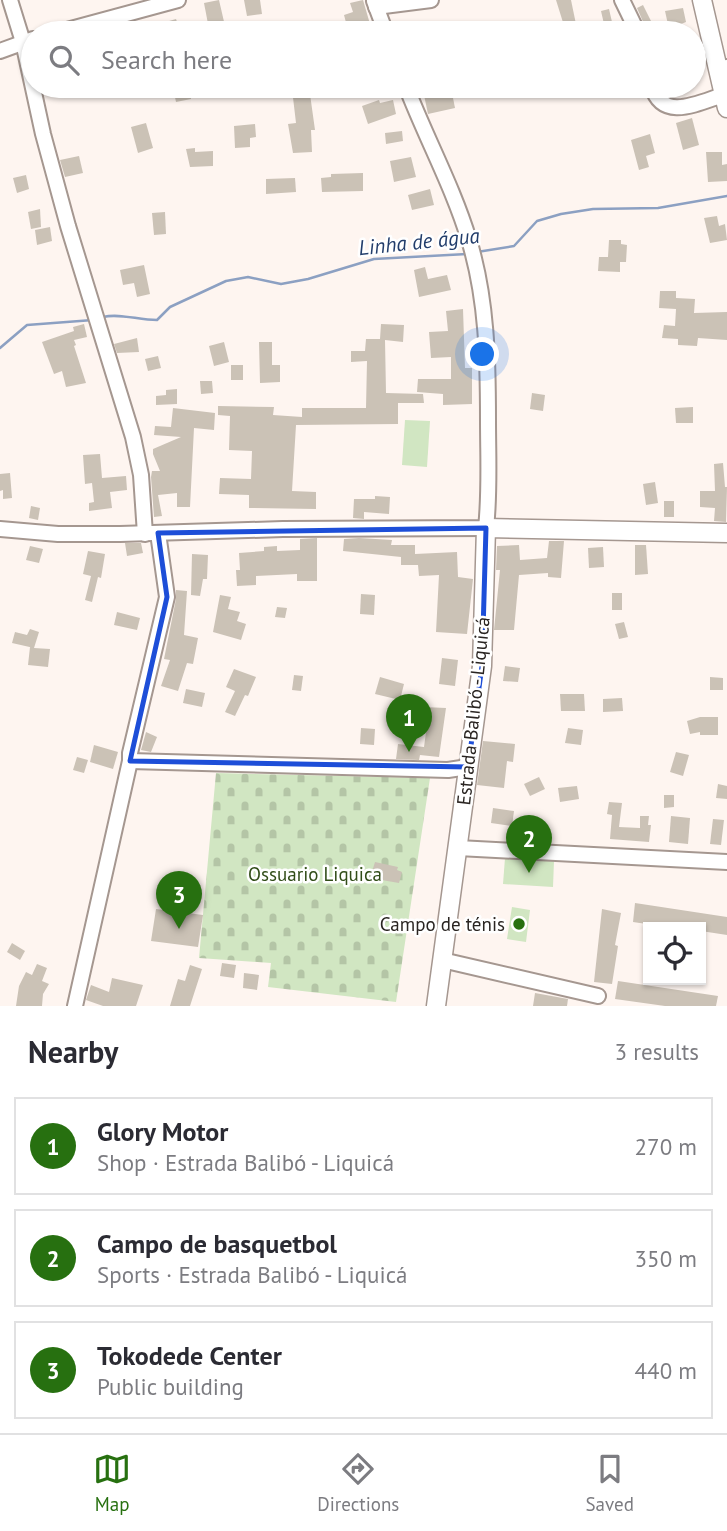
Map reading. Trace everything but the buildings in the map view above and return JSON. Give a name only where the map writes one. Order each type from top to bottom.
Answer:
[{"type":"main road","points":[[702,0],[725,102]]},
{"type":"main road","points":[[486,528],[727,533]]},
{"type":"main road","name":"Estrada Balibó - Liquicá","points":[[436,1006],[482,666],[486,528]]},
{"type":"street","points":[[10,0],[21,25]]},
{"type":"street","points":[[100,21],[178,0]]},
{"type":"street","points":[[381,21],[375,4],[431,0]]},
{"type":"street","points":[[622,0],[632,21]]},
{"type":"street","points":[[0,51],[21,44]]},
{"type":"street","points":[[658,98],[670,107],[680,108],[725,102],[727,67]]},
{"type":"street","points":[[37,98],[43,134],[133,437],[167,597],[75,1006]]},
{"type":"street","points":[[0,529],[58,534],[486,528],[489,501],[489,355],[481,291],[460,213],[411,98]]},
{"type":"street","points":[[130,761],[448,770],[468,767]]},
{"type":"street","points":[[458,848],[727,862]]},
{"type":"street","points":[[442,960],[598,996]]},
{"type":"highlighted area","points":[[486,528],[482,666],[468,767],[130,761],[167,597],[158,533]]},
{"type":"green space","points":[[405,420],[430,421],[427,467],[402,465]]},
{"type":"green space","name":"Ossuario Liquica","points":[[216,773],[430,778],[396,1002],[268,987],[271,963],[199,958]]},
{"type":"green space","points":[[505,858],[554,861],[553,887],[503,884]]},
{"type":"green space","name":"Campo de ténis","points":[[512,907],[530,910],[526,942],[507,939]]},
{"type":"waterway","name":"Linha de água","points":[[477,252],[514,246],[537,221],[561,214],[593,209],[658,208],[727,196]]},
{"type":"waterway","name":"Linha de água","points":[[103,317],[157,320],[170,307],[226,281],[248,277],[281,284],[308,279],[374,259],[467,254]]},
{"type":"waterway","name":"Linha de água","points":[[0,348],[27,325],[93,320]]},
{"type":"place","name":"Glory Motor","points":[[409,752]]},
{"type":"place","name":"Campo de basquetbol","points":[[529,873]]},
{"type":"place","name":"Campo de ténis","points":[[519,924]]},
{"type":"place","name":"Tokodede Center","points":[[179,929]]}]
